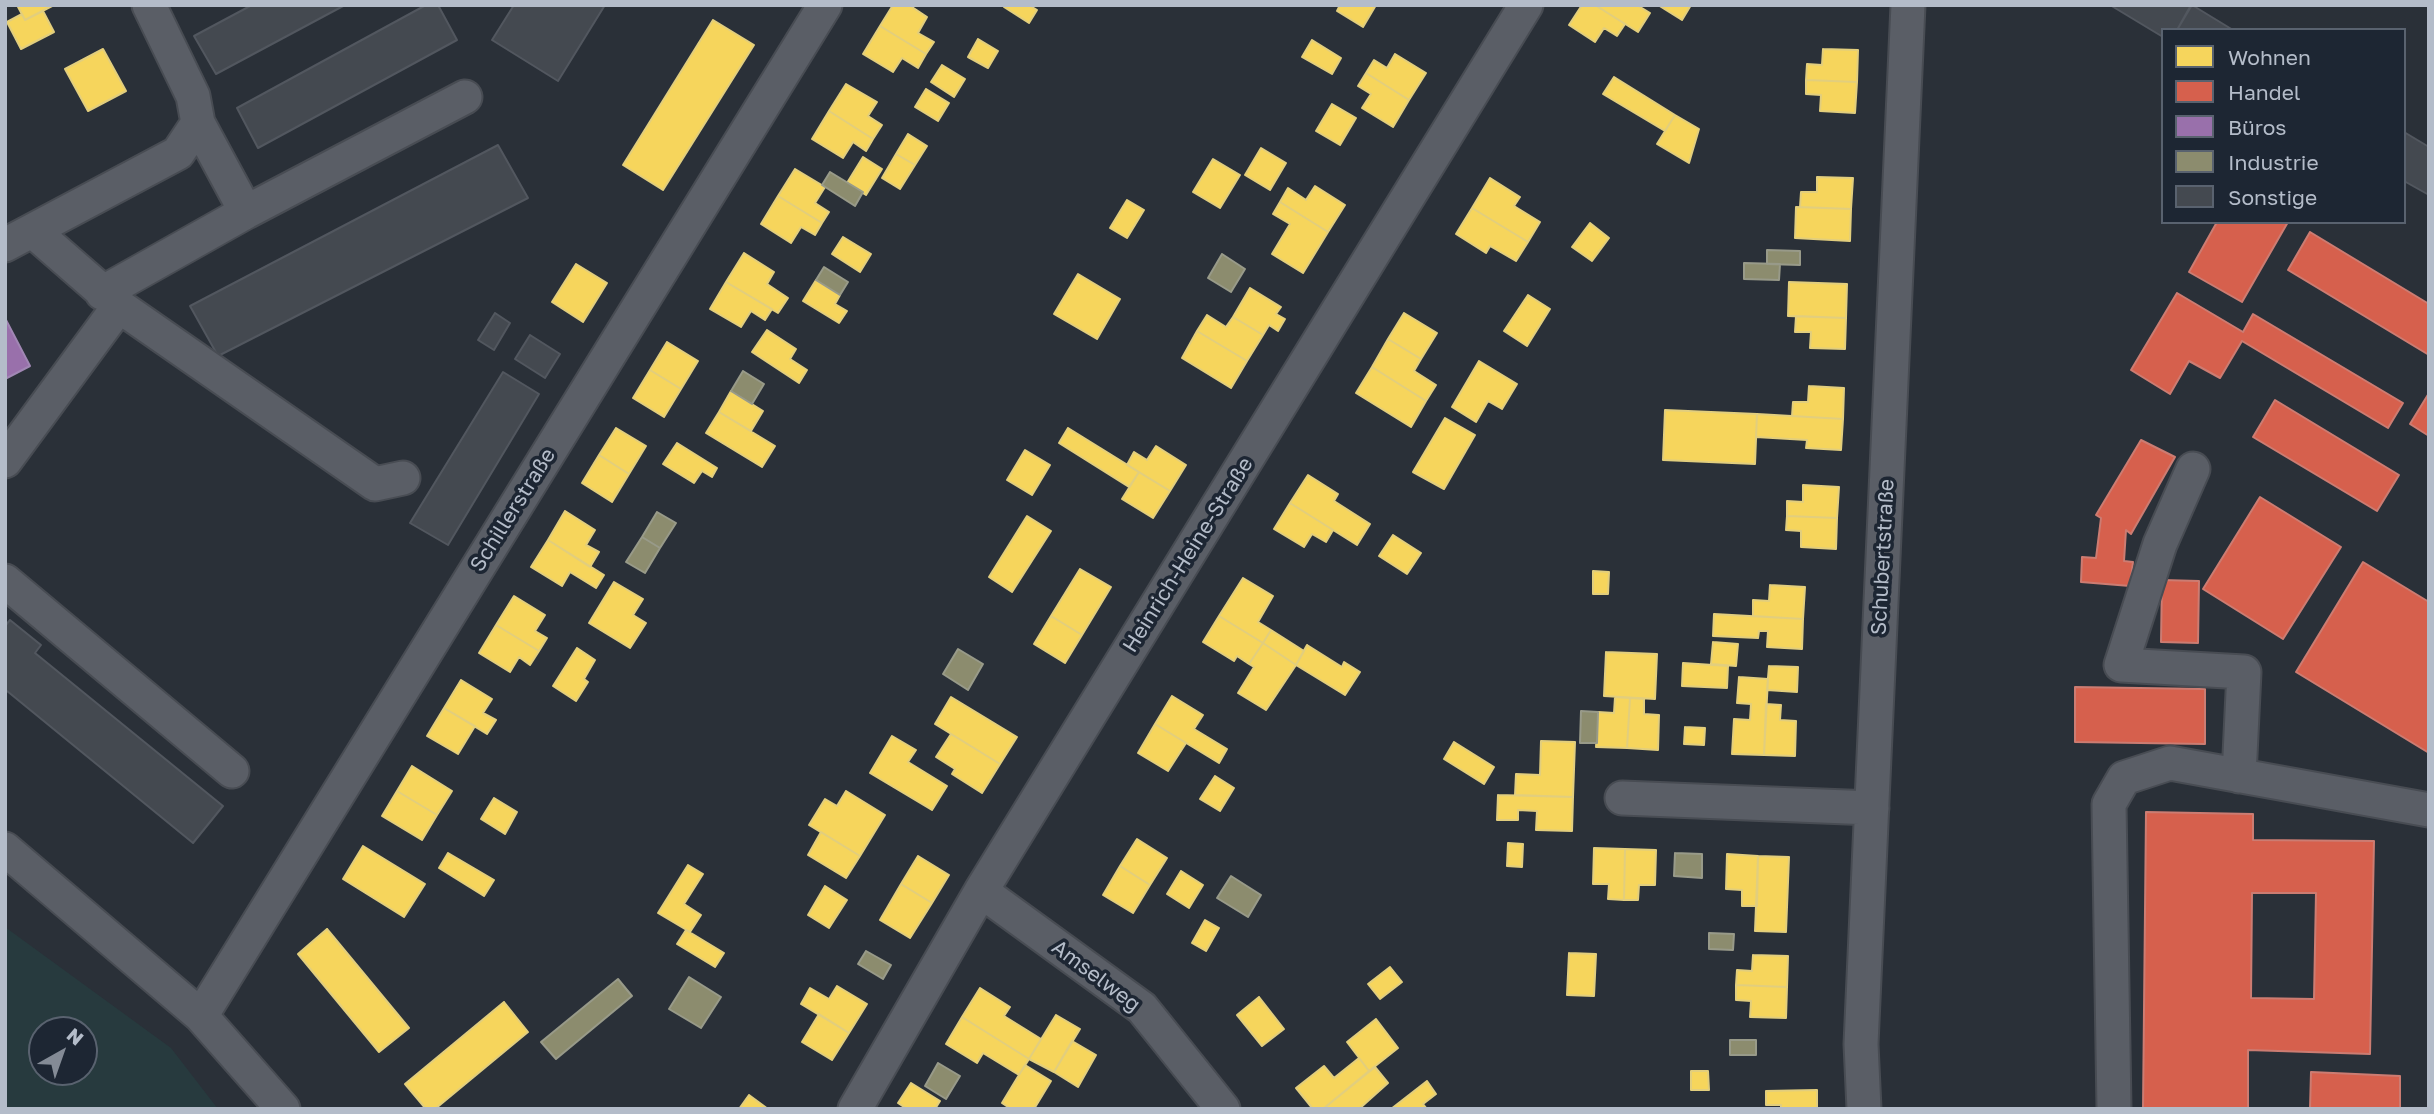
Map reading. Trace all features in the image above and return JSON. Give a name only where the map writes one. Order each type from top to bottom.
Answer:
[{"type":"street","name":"Schillerstraße","points":[[201,1016],[825,5]]},
{"type":"street","name":"Heinrich-Heine-Straße","points":[[855,1109],[981,891],[1526,5]]},
{"type":"street","name":"Schubertstraße","points":[[1864,1109],[1861,1044],[1908,5]]},
{"type":"street","points":[[152,6],[193,96],[198,122],[246,212]]},
{"type":"street","points":[[5,461],[110,299],[246,212],[465,97]]},
{"type":"street","points":[[198,122],[178,153],[19,238],[374,484],[403,478]]},
{"type":"street","points":[[2193,469],[2161,544],[2121,665],[2244,672],[2239,776]]},
{"type":"street","points":[[5,581],[232,771]]},
{"type":"street","points":[[2114,1109],[2109,804],[2124,778],[2170,763],[2429,810]]},
{"type":"street","points":[[1622,798],[1872,808]]},
{"type":"street","points":[[5,849],[201,1016],[283,1109]]},
{"type":"street","name":"Amselweg","points":[[981,891],[1142,1008],[1223,1109]]},
{"type":"green space","points":[[5,927],[171,1048],[218,1109],[5,1109]]},
{"type":"building: Wohnen","points":[[17,5],[54,5],[25,20]]},
{"type":"building: Wohnen","points":[[893,5],[909,5],[927,17],[918,33],[934,42],[926,54],[880,26]]},
{"type":"building: Wohnen","points":[[1029,5],[1037,10],[1029,23],[1004,7]]},
{"type":"building: Wohnen","points":[[1340,5],[1376,5],[1363,27],[1337,11]]},
{"type":"building: Wohnen","points":[[1582,5],[1595,5],[1625,24],[1617,36],[1604,28],[1595,42],[1569,25]]},
{"type":"building: Wohnen","points":[[1595,5],[1637,5],[1650,13],[1638,32]]},
{"type":"building: Wohnen","points":[[1658,5],[1691,5],[1682,20]]},
{"type":"building: Wohnen","points":[[43,11],[54,32],[21,49],[7,22],[22,14],[25,20]]},
{"type":"building: Wohnen","points":[[713,20],[754,45],[663,190],[623,165]]},
{"type":"building: Wohnen","points":[[880,26],[926,54],[918,68],[902,58],[893,72],[863,54]]},
{"type":"building: Wohnen","points":[[978,39],[998,51],[988,68],[968,57]]},
{"type":"building: Wohnen","points":[[1312,40],[1341,58],[1332,74],[1302,57]]},
{"type":"building: Wohnen","points":[[103,49],[126,91],[88,111],[65,69]]},
{"type":"building: Wohnen","points":[[1823,49],[1858,50],[1857,82],[1806,80],[1807,64],[1822,65]]},
{"type":"building: Wohnen","points":[[1395,54],[1426,73],[1409,100],[1366,73],[1374,60],[1387,68]]},
{"type":"building: Wohnen","points":[[942,65],[965,79],[954,97],[931,82]]},
{"type":"building: Wohnen","points":[[1366,73],[1409,100],[1393,127],[1362,108],[1371,94],[1358,86]]},
{"type":"building: Wohnen","points":[[1614,77],[1675,115],[1665,131],[1603,94]]},
{"type":"building: Wohnen","points":[[1806,80],[1857,82],[1855,113],[1820,111],[1821,95],[1806,94]]},
{"type":"building: Wohnen","points":[[846,84],[877,102],[868,116],[882,125],[873,139],[829,111]]},
{"type":"building: Wohnen","points":[[926,89],[949,103],[938,121],[915,107]]},
{"type":"building: Wohnen","points":[[1332,104],[1356,118],[1340,145],[1316,131]]},
{"type":"building: Wohnen","points":[[829,111],[873,139],[866,151],[853,142],[843,158],[812,139]]},
{"type":"building: Wohnen","points":[[1675,115],[1699,129],[1689,163],[1657,144]]},
{"type":"building: Wohnen","points":[[908,134],[927,146],[915,165],[896,154]]},
{"type":"building: Wohnen","points":[[1261,148],[1286,163],[1270,190],[1245,175]]},
{"type":"building: Wohnen","points":[[896,154],[915,165],[900,189],[882,178]]},
{"type":"building: Wohnen","points":[[863,157],[882,169],[866,195],[847,183]]},
{"type":"building: Wohnen","points":[[1213,159],[1240,175],[1220,208],[1193,192]]},
{"type":"building: Wohnen","points":[[795,169],[825,187],[815,203],[829,212],[822,223],[778,196]]},
{"type":"building: Wohnen","points":[[1817,177],[1853,178],[1851,209],[1800,207],[1801,192],[1817,192]]},
{"type":"building: Wohnen","points":[[1490,178],[1520,197],[1514,206],[1540,222],[1528,242],[1472,208]]},
{"type":"building: Wohnen","points":[[1315,186],[1345,205],[1328,232],[1280,202],[1288,188],[1306,200]]},
{"type":"building: Wohnen","points":[[778,196],[822,223],[815,235],[801,227],[791,243],[761,224]]},
{"type":"building: Wohnen","points":[[1127,200],[1144,210],[1127,238],[1110,228]]},
{"type":"building: Wohnen","points":[[1280,202],[1328,232],[1303,273],[1272,254],[1290,224],[1273,214]]},
{"type":"building: Wohnen","points":[[1796,207],[1851,209],[1850,241],[1795,238]]},
{"type":"building: Wohnen","points":[[1472,208],[1528,242],[1516,261],[1490,246],[1486,253],[1456,234]]},
{"type":"building: Wohnen","points":[[1590,223],[1609,238],[1592,261],[1572,247]]},
{"type":"building: Wohnen","points":[[843,237],[871,254],[860,272],[832,254]]},
{"type":"building: Wohnen","points":[[744,253],[774,272],[767,284],[788,298],[778,313],[726,282]]},
{"type":"building: Wohnen","points":[[576,264],[607,283],[583,322],[552,302]]},
{"type":"building: Wohnen","points":[[1078,274],[1120,299],[1097,339],[1054,314]]},
{"type":"building: Wohnen","points":[[816,280],[840,295],[835,304],[847,311],[839,323],[803,301]]},
{"type":"building: Wohnen","points":[[726,282],[772,309],[765,320],[751,311],[741,327],[710,309]]},
{"type":"building: Wohnen","points":[[1789,282],[1847,284],[1846,318],[1788,316]]},
{"type":"building: Wohnen","points":[[1250,288],[1281,307],[1276,314],[1285,319],[1278,331],[1269,325],[1263,335],[1233,317]]},
{"type":"building: Wohnen","points":[[1528,295],[1550,309],[1527,346],[1504,331]]},
{"type":"building: Wohnen","points":[[1404,313],[1437,333],[1421,359],[1388,339]]},
{"type":"building: Wohnen","points":[[1207,315],[1226,327],[1233,317],[1263,335],[1247,361],[1197,331]]},
{"type":"building: Wohnen","points":[[1796,316],[1846,318],[1845,349],[1810,348],[1811,332],[1795,332]]},
{"type":"building: Wohnen","points":[[767,330],[796,349],[790,359],[807,370],[799,383],[752,352]]},
{"type":"building: Wohnen","points":[[1197,331],[1247,361],[1231,388],[1182,358]]},
{"type":"building: Wohnen","points":[[1388,339],[1421,359],[1414,371],[1436,385],[1426,401],[1372,367]]},
{"type":"building: Wohnen","points":[[667,342],[698,361],[681,389],[650,370]]},
{"type":"building: Wohnen","points":[[1479,361],[1517,384],[1502,409],[1488,401],[1476,422],[1452,407]]},
{"type":"building: Wohnen","points":[[1372,367],[1426,401],[1411,427],[1356,393]]},
{"type":"building: Wohnen","points":[[650,370],[681,389],[664,417],[633,398]]},
{"type":"building: Wohnen","points":[[1809,386],[1844,388],[1843,419],[1792,416],[1793,402],[1808,402]]},
{"type":"building: Wohnen","points":[[731,391],[763,411],[751,431],[719,412]]},
{"type":"building: Wohnen","points":[[1665,410],[1757,414],[1755,464],[1663,460]]},
{"type":"building: Wohnen","points":[[719,412],[775,446],[762,467],[706,433]]},
{"type":"building: Wohnen","points":[[1757,414],[1843,419],[1841,450],[1806,448],[1807,440],[1756,437]]},
{"type":"building: Wohnen","points":[[1445,418],[1475,435],[1444,489],[1413,472]]},
{"type":"building: Wohnen","points":[[616,428],[646,446],[629,474],[599,455]]},
{"type":"building: Wohnen","points":[[1068,428],[1139,472],[1129,487],[1059,443]]},
{"type":"building: Wohnen","points":[[677,443],[717,468],[712,477],[702,471],[694,483],[663,464]]},
{"type":"building: Wohnen","points":[[1156,446],[1186,465],[1170,491],[1127,465],[1134,452],[1147,460]]},
{"type":"building: Wohnen","points":[[1025,450],[1050,465],[1032,495],[1007,480]]},
{"type":"building: Wohnen","points":[[599,455],[629,474],[612,502],[582,483]]},
{"type":"building: Wohnen","points":[[1139,472],[1170,491],[1153,518],[1122,499]]},
{"type":"building: Wohnen","points":[[1308,475],[1338,494],[1334,501],[1370,524],[1357,545],[1290,503]]},
{"type":"building: Wohnen","points":[[1803,485],[1839,487],[1837,518],[1787,516],[1787,501],[1803,502]]},
{"type":"building: Wohnen","points":[[1290,503],[1333,530],[1326,542],[1312,534],[1304,547],[1274,529]]},
{"type":"building: Wohnen","points":[[565,511],[595,530],[586,545],[599,552],[590,567],[548,540]]},
{"type":"building: Wohnen","points":[[1027,516],[1051,531],[1012,592],[989,577]]},
{"type":"building: Wohnen","points":[[1787,516],[1837,518],[1836,549],[1801,547],[1801,531],[1786,530]]},
{"type":"building: Wohnen","points":[[1393,535],[1421,553],[1407,574],[1379,556]]},
{"type":"building: Wohnen","points":[[548,540],[604,575],[596,588],[570,572],[562,586],[531,567]]},
{"type":"building: Wohnen","points":[[1080,569],[1111,587],[1082,635],[1051,616]]},
{"type":"building: Wohnen","points":[[1593,571],[1609,572],[1608,594],[1593,594]]},
{"type":"building: Wohnen","points":[[1243,578],[1273,596],[1258,622],[1271,630],[1263,643],[1219,616]]},
{"type":"building: Wohnen","points":[[614,582],[643,599],[633,615],[646,623],[630,648],[589,623]]},
{"type":"building: Wohnen","points":[[1770,585],[1805,587],[1803,619],[1753,616],[1753,600],[1769,601]]},
{"type":"building: Wohnen","points":[[514,596],[545,615],[535,631],[547,638],[539,651],[496,625]]},
{"type":"building: Wohnen","points":[[1714,614],[1803,619],[1802,649],[1767,647],[1768,631],[1759,631],[1758,638],[1713,636]]},
{"type":"building: Wohnen","points":[[1051,616],[1082,635],[1065,663],[1034,644]]},
{"type":"building: Wohnen","points":[[1219,616],[1263,643],[1249,664],[1237,656],[1234,661],[1203,642]]},
{"type":"building: Wohnen","points":[[496,625],[539,651],[530,665],[519,657],[510,672],[479,653]]},
{"type":"building: Wohnen","points":[[1271,630],[1304,651],[1296,665],[1263,643]]},
{"type":"building: Wohnen","points":[[1713,642],[1738,644],[1736,666],[1711,664]]},
{"type":"building: Wohnen","points":[[1263,643],[1296,665],[1266,710],[1238,693],[1254,667],[1249,664]]},
{"type":"building: Wohnen","points":[[1307,645],[1342,667],[1344,662],[1360,672],[1345,695],[1296,665]]},
{"type":"building: Wohnen","points":[[577,648],[595,660],[584,679],[588,682],[576,701],[553,686]]},
{"type":"building: Wohnen","points":[[1606,652],[1657,654],[1655,699],[1604,696]]},
{"type":"building: Wohnen","points":[[1683,663],[1728,666],[1727,688],[1682,686]]},
{"type":"building: Wohnen","points":[[1769,666],[1798,667],[1797,692],[1767,690]]},
{"type":"building: Wohnen","points":[[1739,677],[1768,679],[1764,755],[1732,754],[1734,719],[1750,720],[1751,704],[1737,703]]},
{"type":"building: Wohnen","points":[[461,680],[492,699],[483,713],[496,720],[487,734],[444,708]]},
{"type":"building: Wohnen","points":[[1172,696],[1203,715],[1194,729],[1227,749],[1219,763],[1155,724]]},
{"type":"building: Wohnen","points":[[951,697],[1017,737],[1000,764],[935,724]]},
{"type":"building: Wohnen","points":[[1615,697],[1630,698],[1627,748],[1596,747],[1598,712],[1614,713]]},
{"type":"building: Wohnen","points":[[1630,698],[1644,699],[1644,714],[1659,715],[1658,750],[1627,748]]},
{"type":"building: Wohnen","points":[[1766,704],[1781,705],[1780,720],[1796,721],[1795,756],[1764,755]]},
{"type":"building: Wohnen","points":[[444,708],[475,726],[458,754],[427,736]]},
{"type":"building: Wohnen","points":[[1155,724],[1186,743],[1168,771],[1138,753]]},
{"type":"building: Wohnen","points":[[1685,727],[1705,728],[1704,745],[1684,744]]},
{"type":"building: Wohnen","points":[[951,734],[1000,764],[982,793],[952,774],[955,769],[936,757]]},
{"type":"building: Wohnen","points":[[892,736],[916,750],[908,762],[947,786],[932,810],[870,773]]},
{"type":"building: Wohnen","points":[[1541,741],[1575,742],[1573,797],[1515,795],[1516,774],[1540,775]]},
{"type":"building: Wohnen","points":[[1454,742],[1494,767],[1484,784],[1444,759]]},
{"type":"building: Wohnen","points":[[412,766],[452,791],[437,815],[397,791]]},
{"type":"building: Wohnen","points":[[1215,776],[1234,788],[1220,811],[1200,799]]},
{"type":"building: Wohnen","points":[[397,791],[437,815],[422,840],[382,816]]},
{"type":"building: Wohnen","points":[[846,791],[885,815],[860,856],[809,825],[825,799],[837,806]]},
{"type":"building: Wohnen","points":[[1498,795],[1573,797],[1572,831],[1536,830],[1537,811],[1518,810],[1518,820],[1497,820]]},
{"type":"building: Wohnen","points":[[494,798],[517,812],[505,834],[481,819]]},
{"type":"building: Wohnen","points":[[821,832],[860,856],[846,878],[808,855]]},
{"type":"building: Wohnen","points":[[1137,839],[1167,858],[1150,885],[1120,866]]},
{"type":"building: Wohnen","points":[[1508,843],[1523,844],[1522,867],[1507,866]]},
{"type":"building: Wohnen","points":[[363,846],[425,884],[404,917],[343,879]]},
{"type":"building: Wohnen","points":[[1594,848],[1625,849],[1624,900],[1608,899],[1609,884],[1593,884]]},
{"type":"building: Wohnen","points":[[1625,849],[1656,850],[1655,885],[1639,885],[1638,900],[1624,900]]},
{"type":"building: Wohnen","points":[[448,853],[494,880],[484,896],[439,868]]},
{"type":"building: Wohnen","points":[[1727,854],[1758,856],[1757,906],[1742,906],[1742,890],[1726,889]]},
{"type":"building: Wohnen","points":[[918,856],[949,875],[932,903],[901,884]]},
{"type":"building: Wohnen","points":[[1758,856],[1789,857],[1786,932],[1755,931]]},
{"type":"building: Wohnen","points":[[688,865],[703,874],[684,904],[701,915],[690,932],[658,913]]},
{"type":"building: Wohnen","points":[[1120,866],[1150,885],[1133,913],[1103,895]]},
{"type":"building: Wohnen","points":[[1181,871],[1203,885],[1189,908],[1167,894]]},
{"type":"building: Wohnen","points":[[901,884],[932,903],[910,938],[880,920]]},
{"type":"building: Wohnen","points":[[825,886],[847,900],[829,928],[808,915]]},
{"type":"building: Wohnen","points":[[1205,920],[1219,928],[1206,951],[1192,943]]},
{"type":"building: Wohnen","points":[[327,929],[409,1028],[379,1052],[298,954]]},
{"type":"building: Wohnen","points":[[686,930],[724,953],[715,967],[677,944]]},
{"type":"building: Wohnen","points":[[1569,953],[1596,954],[1594,996],[1567,995]]},
{"type":"building: Wohnen","points":[[1753,955],[1788,956],[1787,987],[1736,985],[1737,970],[1752,971]]},
{"type":"building: Wohnen","points":[[1390,967],[1402,982],[1380,999],[1368,984]]},
{"type":"building: Wohnen","points":[[1736,985],[1787,987],[1786,1018],[1750,1017],[1751,1001],[1736,1000]]},
{"type":"building: Wohnen","points":[[837,986],[867,1004],[849,1033],[801,1004],[810,988],[829,999]]},
{"type":"building: Wohnen","points":[[980,988],[1010,1007],[1004,1016],[1041,1039],[1029,1059],[962,1017]]},
{"type":"building: Wohnen","points":[[1259,997],[1284,1029],[1262,1046],[1237,1015]]},
{"type":"building: Wohnen","points":[[504,1002],[528,1032],[435,1109],[426,1109],[405,1084]]},
{"type":"building: Wohnen","points":[[819,1014],[849,1033],[832,1060],[802,1042]]},
{"type":"building: Wohnen","points":[[1056,1015],[1080,1029],[1054,1072],[1029,1059]]},
{"type":"building: Wohnen","points":[[962,1017],[1029,1059],[1019,1075],[983,1053],[977,1063],[946,1044]]},
{"type":"building: Wohnen","points":[[1376,1019],[1398,1048],[1369,1071],[1347,1042]]},
{"type":"building: Wohnen","points":[[1072,1041],[1096,1055],[1078,1087],[1054,1072]]},
{"type":"building: Wohnen","points":[[1359,1058],[1369,1071],[1323,1109],[1313,1109],[1296,1088],[1324,1066],[1334,1078]]},
{"type":"building: Wohnen","points":[[1025,1065],[1051,1081],[1034,1109],[1011,1109],[1002,1103]]},
{"type":"building: Wohnen","points":[[1375,1067],[1388,1083],[1359,1109],[1323,1109]]},
{"type":"building: Wohnen","points":[[1691,1071],[1708,1071],[1709,1090],[1691,1090]]},
{"type":"building: Wohnen","points":[[1427,1081],[1436,1094],[1423,1104],[1427,1109],[1391,1109]]},
{"type":"building: Wohnen","points":[[911,1083],[940,1101],[935,1109],[907,1109],[898,1103]]},
{"type":"building: Wohnen","points":[[1817,1090],[1817,1109],[1781,1109],[1781,1105],[1766,1105],[1766,1091]]},
{"type":"building: Wohnen","points":[[749,1095],[768,1109],[739,1109]]},
{"type":"building: Handel","points":[[2216,224],[2287,224],[2242,302],[2189,272]]},
{"type":"building: Handel","points":[[2310,232],[2429,304],[2429,355],[2288,270]]},
{"type":"building: Handel","points":[[2177,293],[2243,332],[2253,314],[2403,403],[2388,428],[2242,341],[2220,378],[2189,361],[2170,394],[2131,370]]},
{"type":"building: Handel","points":[[2429,393],[2429,436],[2410,424]]},
{"type":"building: Handel","points":[[2275,400],[2399,475],[2377,511],[2253,437]]},
{"type":"building: Handel","points":[[2141,440],[2175,457],[2131,534],[2126,530],[2124,561],[2133,562],[2130,586],[2081,582],[2082,557],[2096,558],[2101,518],[2096,515]]},
{"type":"building: Handel","points":[[2260,497],[2341,547],[2283,639],[2203,589]]},
{"type":"building: Handel","points":[[2363,562],[2429,602],[2429,753],[2296,672]]},
{"type":"building: Handel","points":[[2162,580],[2199,581],[2198,643],[2161,642]]},
{"type":"building: Handel","points":[[2075,687],[2205,689],[2205,744],[2075,742]]},
{"type":"building: Handel","points":[[2146,812],[2253,814],[2253,840],[2374,841],[2370,1054],[2248,1050],[2248,1109],[2143,1109]],"holes":[[[2252,893],[2316,893],[2314,999],[2251,998]]]},
{"type":"building: Handel","points":[[2311,1072],[2400,1076],[2400,1109],[2310,1109]]},
{"type":"building: Büros","points":[[5,318],[30,366],[5,379]]},
{"type":"building: Industrie","points":[[830,172],[863,192],[855,206],[822,185]]},
{"type":"building: Industrie","points":[[1767,250],[1800,251],[1800,265],[1767,264]]},
{"type":"building: Industrie","points":[[1222,254],[1245,269],[1231,292],[1208,278]]},
{"type":"building: Industrie","points":[[1744,263],[1780,264],[1779,280],[1744,279]]},
{"type":"building: Industrie","points":[[824,267],[848,282],[840,295],[816,280]]},
{"type":"building: Industrie","points":[[743,371],[764,384],[752,404],[731,391]]},
{"type":"building: Industrie","points":[[657,512],[676,523],[660,548],[642,537]]},
{"type":"building: Industrie","points":[[642,537],[660,548],[645,573],[626,562]]},
{"type":"building: Industrie","points":[[958,649],[983,664],[968,690],[943,674]]},
{"type":"building: Industrie","points":[[1581,711],[1598,712],[1597,743],[1580,743]]},
{"type":"building: Industrie","points":[[1675,853],[1702,854],[1702,878],[1674,876]]},
{"type":"building: Industrie","points":[[1231,876],[1261,895],[1248,917],[1217,898]]},
{"type":"building: Industrie","points":[[1709,933],[1734,934],[1733,950],[1709,949]]},
{"type":"building: Industrie","points":[[866,951],[891,965],[883,979],[858,964]]},
{"type":"building: Industrie","points":[[689,977],[721,997],[701,1028],[669,1009]]},
{"type":"building: Industrie","points":[[618,979],[632,996],[556,1059],[541,1042]]},
{"type":"building: Industrie","points":[[1730,1040],[1756,1040],[1756,1055],[1730,1055]]},
{"type":"building: Industrie","points":[[938,1063],[960,1076],[946,1099],[925,1086]]},
{"type":"building: Sonstige","points":[[252,5],[345,5],[216,74],[194,36]]},
{"type":"building: Sonstige","points":[[426,5],[438,5],[457,40],[258,148],[237,108]]},
{"type":"building: Sonstige","points":[[514,5],[605,5],[558,81],[492,40]]},
{"type":"building: Sonstige","points":[[2110,5],[2191,5],[2178,28],[2161,28],[2161,36]]},
{"type":"building: Sonstige","points":[[2192,5],[2230,28],[2178,28]]},
{"type":"building: Sonstige","points":[[2406,133],[2429,147],[2429,195],[2406,182]]},
{"type":"building: Sonstige","points":[[498,145],[528,198],[218,356],[190,306]]},
{"type":"building: Sonstige","points":[[495,313],[510,323],[494,350],[478,340]]},
{"type":"building: Sonstige","points":[[530,335],[560,354],[545,378],[515,359]]},
{"type":"building: Sonstige","points":[[503,372],[539,394],[448,545],[410,523]]},
{"type":"building: Sonstige","points":[[10,620],[41,645],[35,653],[223,806],[193,843],[7,691],[5,693],[5,626]]}]
